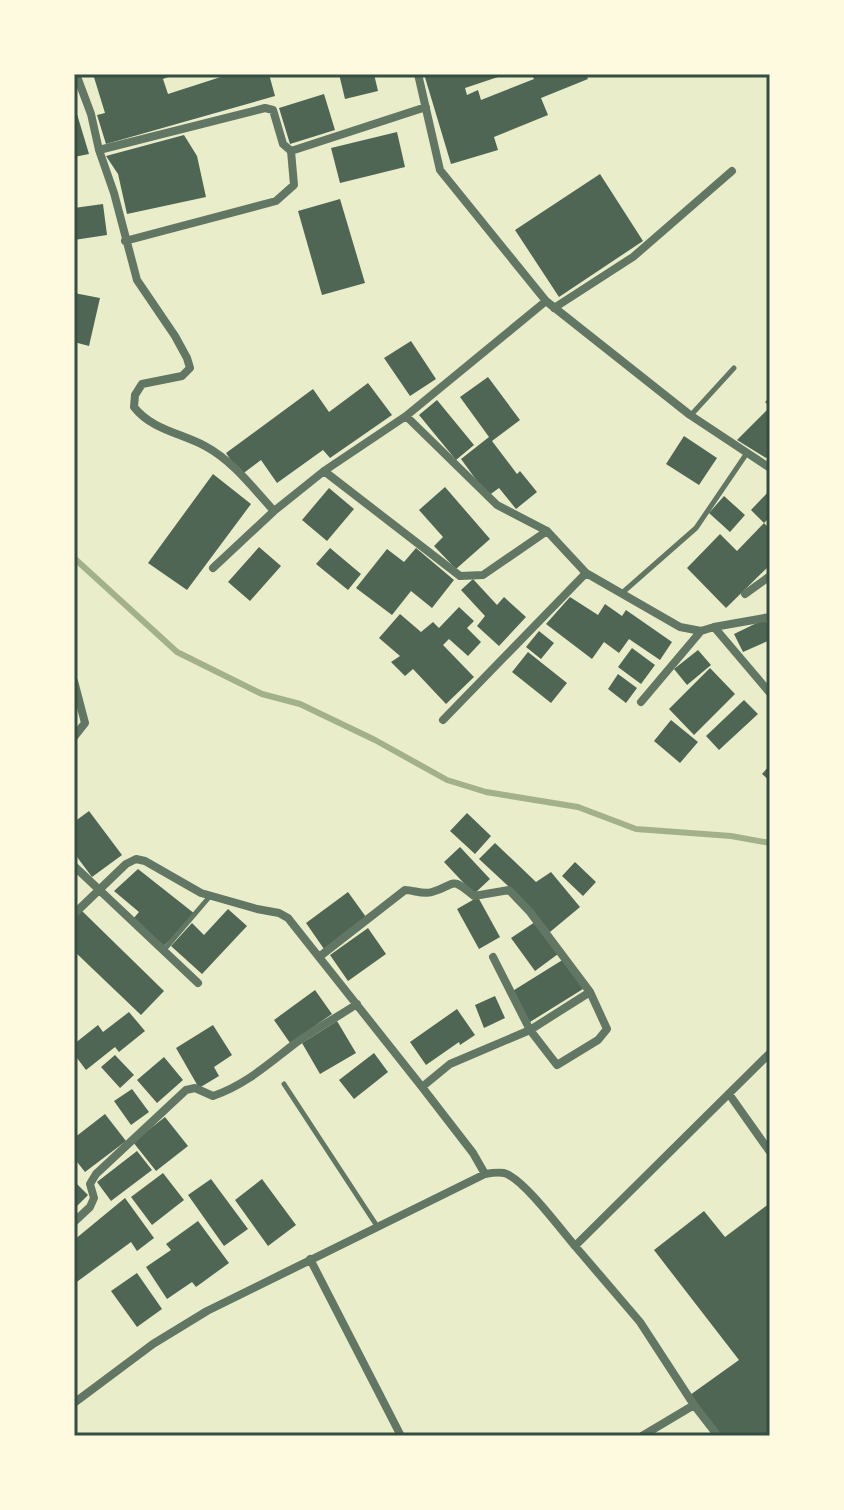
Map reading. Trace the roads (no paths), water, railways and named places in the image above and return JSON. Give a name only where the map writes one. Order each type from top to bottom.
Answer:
[{"type":"street","points":[[76,74],[91,114],[137,280],[175,336],[190,368],[182,376],[142,384],[135,395],[134,407],[143,418],[205,445],[226,459],[274,511]]},
{"type":"street","points":[[418,74],[440,170],[546,301],[690,415],[768,464]]},
{"type":"street","points":[[291,151],[426,107]]},
{"type":"street","points":[[99,150],[265,108],[273,110],[283,144],[291,151],[294,185],[276,201],[125,241]]},
{"type":"street","points":[[554,308],[633,257],[732,171]]},
{"type":"street","points":[[213,568],[274,511],[324,471],[406,416],[546,301]]},
{"type":"street","points":[[406,416],[497,505],[547,531],[586,573],[680,627],[701,631],[770,617]]},
{"type":"street","points":[[324,471],[460,576],[483,575],[547,531]]},
{"type":"street","points":[[443,720],[586,573]]},
{"type":"street","points":[[745,594],[770,576]]},
{"type":"street","points":[[714,627],[770,693]]},
{"type":"street","points":[[641,702],[701,631]]},
{"type":"street","points":[[74,681],[85,713],[85,723],[74,737]]},
{"type":"street","points":[[74,914],[126,864],[136,859],[190,887],[288,918],[473,1153],[485,1174]]},
{"type":"street","points":[[74,866],[198,983]]},
{"type":"street","points":[[319,957],[405,890],[433,892],[449,883],[458,883],[474,896],[509,890],[530,912],[590,992],[607,1029],[598,1040],[557,1065],[530,1030],[493,957]]},
{"type":"street","points":[[422,1087],[450,1064],[530,1030],[590,992]]},
{"type":"street","points":[[74,1222],[90,1207],[94,1198],[90,1184],[96,1174],[186,1090],[195,1088],[213,1096],[232,1089],[357,1004]]},
{"type":"street","points":[[575,1246],[770,1053]]},
{"type":"street","points":[[729,1094],[770,1152]]},
{"type":"street","points":[[74,1403],[153,1344],[207,1311],[485,1174],[507,1173],[536,1200],[640,1322],[718,1436]]},
{"type":"street","points":[[310,1259],[401,1436]]},
{"type":"street","points":[[642,1436],[694,1405]]},
{"type":"lane","points":[[690,415],[734,368]]},
{"type":"lane","points":[[621,594],[696,528],[747,453]]},
{"type":"lane","points":[[164,951],[211,895]]},
{"type":"lane","points":[[284,1084],[377,1226]]},
{"type":"waterway","points":[[74,558],[177,652],[262,694],[300,704],[375,740],[447,780],[486,792],[578,807],[636,829],[731,836],[770,843]]}]
